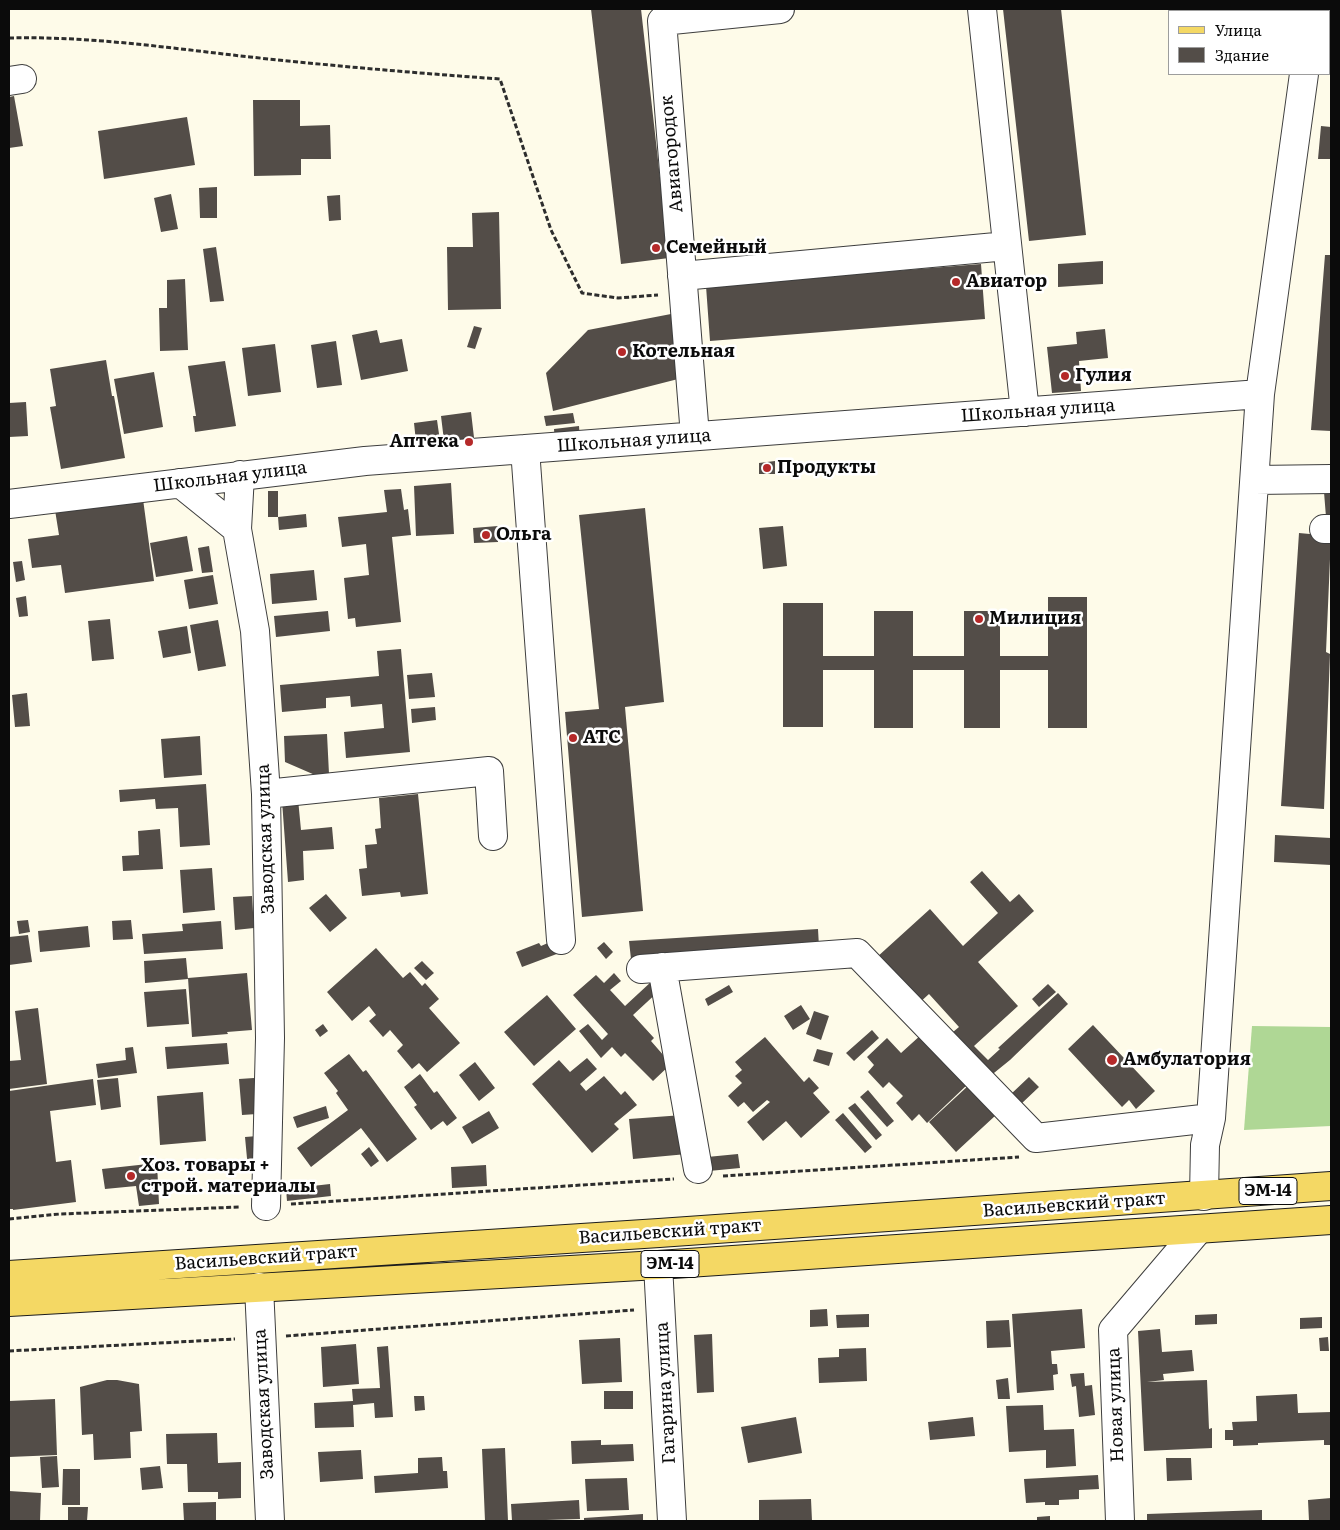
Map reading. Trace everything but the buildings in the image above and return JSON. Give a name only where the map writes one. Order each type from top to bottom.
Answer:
[{"type":"main road","name":"Васильевский тракт","points":[[9,1274],[659,1233],[1331,1186]]},
{"type":"main road","name":"Васильевский тракт","points":[[9,1302],[658,1265],[1331,1223]]},
{"type":"street","name":"Авиагородок","points":[[695,436],[662,21],[780,9]]},
{"type":"street","points":[[982,9],[1025,412]]},
{"type":"street","points":[[1204,1196],[1205,1145],[1210,1118],[1260,394],[1304,75]]},
{"type":"street","points":[[683,284],[1007,246]]},
{"type":"street","name":"Школьная улица","points":[[9,504],[364,460],[1260,394]]},
{"type":"street","points":[[525,449],[561,940]]},
{"type":"street","name":"Заводская улица","points":[[240,475],[237,529],[255,631],[266,794],[270,1038],[266,1206]]},
{"type":"street","points":[[1255,480],[1331,479]]},
{"type":"street","points":[[180,483],[237,529]]},
{"type":"street","points":[[266,794],[488,771],[492,836]]},
{"type":"street","points":[[700,1175],[652,968],[857,953],[1036,1138],[1210,1118]]},
{"type":"street","name":"Новая улица","points":[[1120,1521],[1113,1330],[1198,1230]]},
{"type":"street","name":"Гагарина улица","points":[[658,1265],[672,1521]]},
{"type":"street","name":"Заводская улица","points":[[259,1287],[270,1521]]},
{"type":"path","points":[[9,38],[47,37],[358,68],[500,79],[551,230],[582,293],[618,298],[683,284]]},
{"type":"path","points":[[9,1219],[60,1214],[266,1206],[700,1175],[1027,1157]]},
{"type":"path","points":[[9,1351],[261,1338],[661,1308]]},
{"type":"green space","points":[[1252,1026],[1331,1027],[1331,1126],[1244,1130]]},
{"type":"place","name":"Семейный","points":[[656,248]]},
{"type":"place","name":"Авиатор","points":[[956,282]]},
{"type":"place","name":"Котельная","points":[[622,352]]},
{"type":"place","name":"Гулия","points":[[1065,376]]},
{"type":"place","name":"Аптека","points":[[469,442]]},
{"type":"place","name":"Продукты","points":[[767,468]]},
{"type":"place","name":"Ольга","points":[[486,535]]},
{"type":"place","name":"Милиция","points":[[979,619]]},
{"type":"place","name":"АТС","points":[[573,738]]},
{"type":"place","name":"Амбулатория","points":[[1112,1060]]},
{"type":"place","name":"Хоз. товары + строй. материалы","points":[[131,1176]]}]
